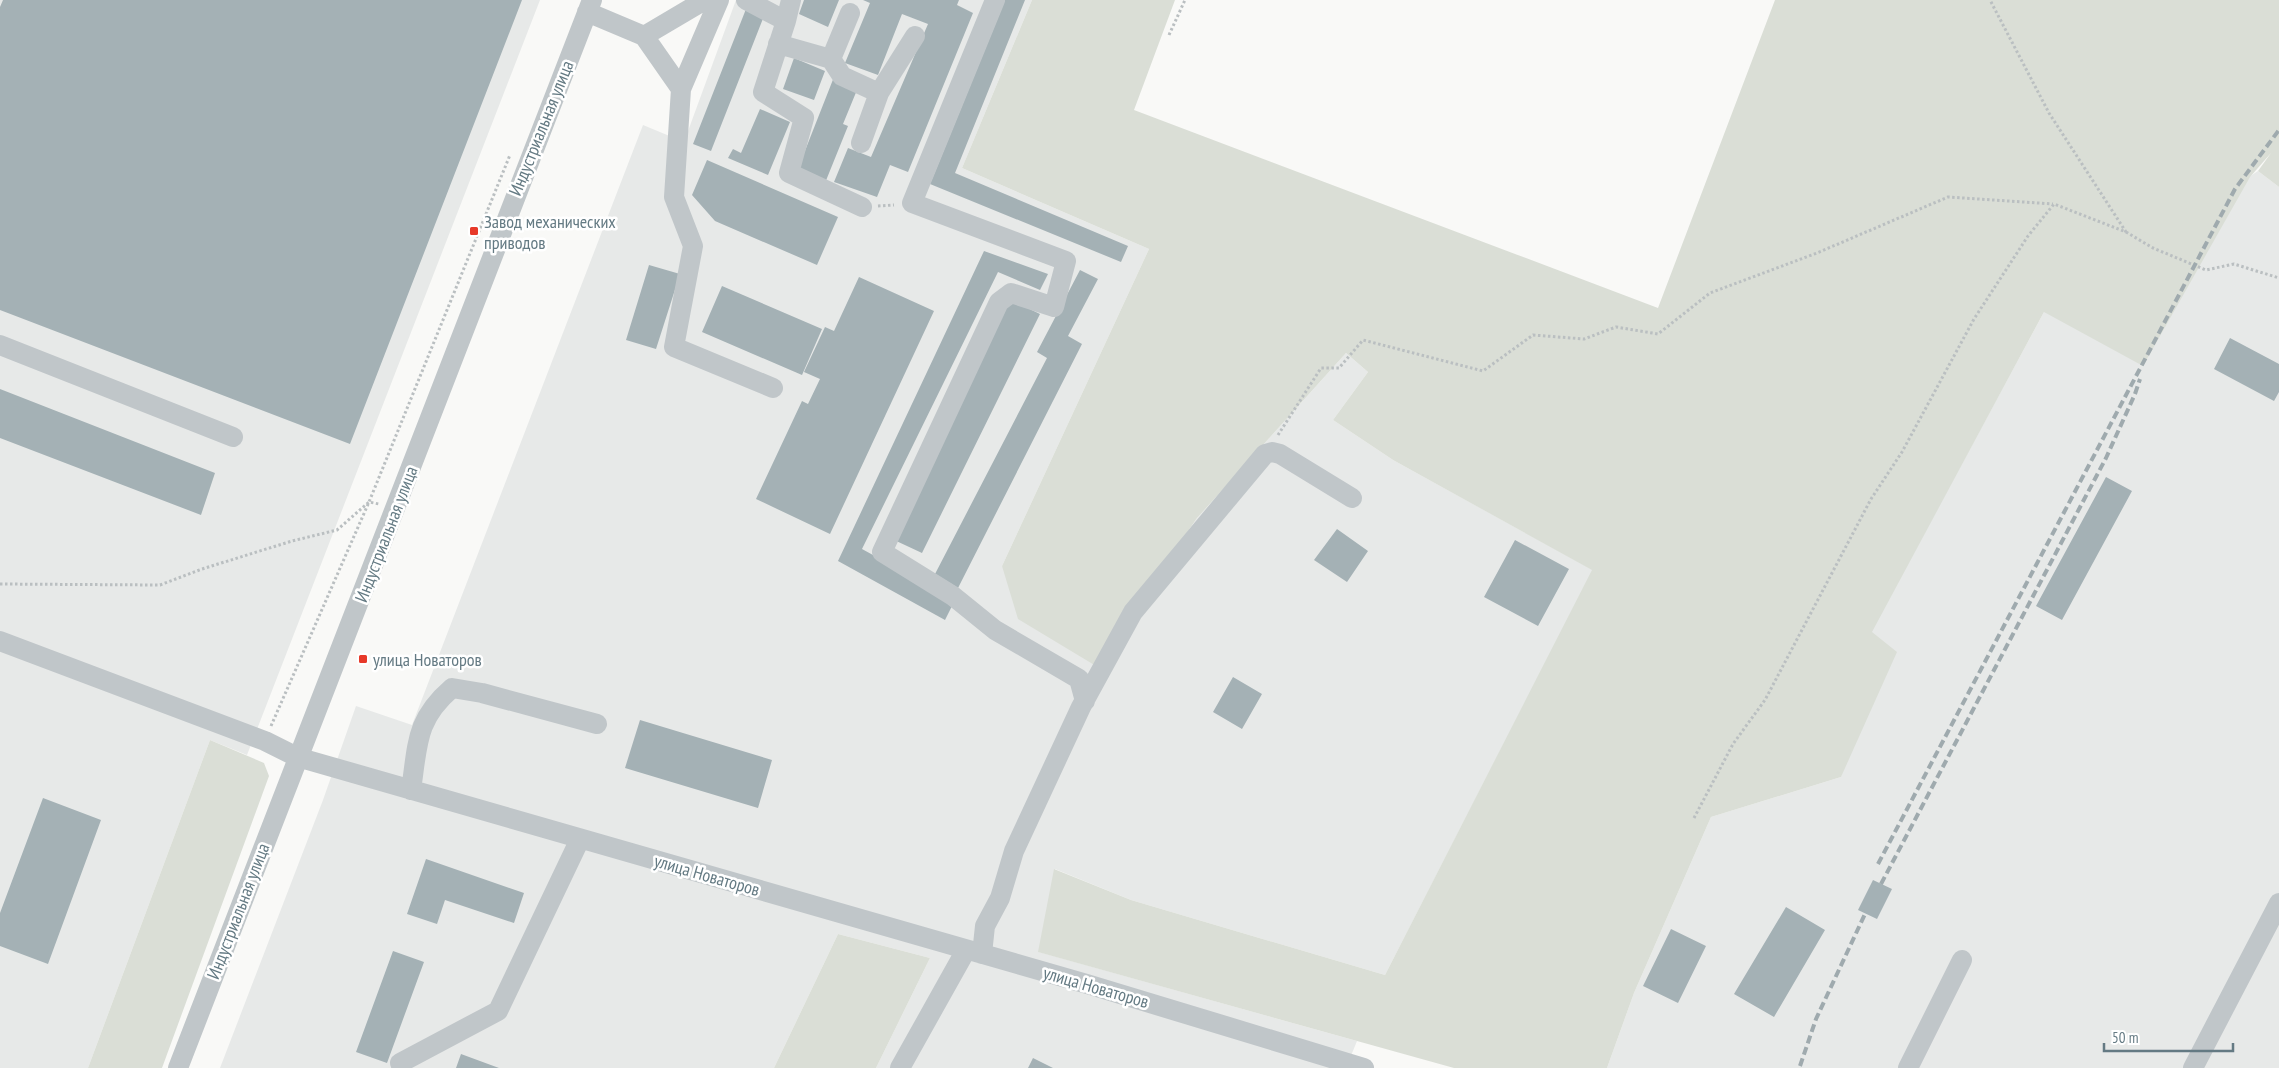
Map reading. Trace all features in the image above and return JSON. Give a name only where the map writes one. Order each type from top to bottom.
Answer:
[{"type":"street","points":[[644,36],[705,0]]},
{"type":"street","points":[[719,0],[680,89],[674,196],[692,246],[674,347],[773,388]]},
{"type":"street","points":[[746,0],[786,20]]},
{"type":"street","points":[[791,0],[763,92],[804,118],[789,173],[862,207]]},
{"type":"street","points":[[995,0],[912,203],[1066,261],[1054,307],[1010,293],[999,302],[882,552],[953,596],[996,630],[1079,679],[1085,701]]},
{"type":"street","points":[[589,6],[644,36],[680,89]]},
{"type":"street","name":"Индустриальная улица","points":[[178,1068],[297,757],[341,652],[396,510],[491,256],[589,6]]},
{"type":"street","points":[[831,59],[850,13]]},
{"type":"street","points":[[861,143],[879,94],[914,36]]},
{"type":"street","points":[[778,44],[831,59],[842,76],[879,94]]},
{"type":"street","points":[[0,345],[233,437]]},
{"type":"street","points":[[900,1068],[974,952],[1000,898],[1014,851],[1085,701],[1133,612],[1265,454],[1272,452],[1280,454],[1352,498]]},
{"type":"street","name":"улица Новаторов","points":[[0,641],[265,740],[297,757],[974,952],[1352,1066]]},
{"type":"street","points":[[411,790],[420,728],[435,702],[452,688],[482,693],[597,724]]},
{"type":"street","points":[[400,1063],[498,1011],[580,839]]},
{"type":"street","points":[[2193,1068],[2279,903]]},
{"type":"street","points":[[1908,1068],[1962,960]]},
{"type":"path","points":[[1169,35],[1185,0]]},
{"type":"path","points":[[1990,0],[2049,113],[2126,232]]},
{"type":"path","points":[[265,740],[369,502],[514,146]]},
{"type":"path","points":[[1265,454],[1321,368],[1339,368],[1363,340],[1483,371],[1533,335],[1584,339],[1616,327],[1658,334],[1710,294],[1817,253],[1948,197],[2054,204],[2126,232],[2153,248],[2206,270],[2234,264],[2279,278]]},
{"type":"path","points":[[862,207],[912,203]]},
{"type":"path","points":[[1694,818],[1734,744],[1765,700],[1871,499],[1902,452],[1974,319],[2028,236],[2054,204]]},
{"type":"path","points":[[369,502],[396,510]]},
{"type":"path","points":[[0,584],[160,585],[202,569],[292,541],[337,530],[369,502]]},
{"type":"shaded area","points":[[0,0],[540,0],[247,755],[210,740],[88,1068],[0,1068]]},
{"type":"shaded area","points":[[736,0],[1032,0],[962,168],[1149,249],[1002,566],[1096,666],[1197,518],[1346,353],[1368,372],[1333,420],[1393,460],[1593,570],[1385,975],[1131,900],[1055,869],[1039,952],[1357,1041],[1346,1068],[876,1068],[930,958],[838,934],[774,1068],[220,1068],[323,800],[356,706],[412,725],[643,125],[684,142]]},
{"type":"shaded area","points":[[1032,0],[1175,0],[1134,110],[1658,308],[1775,0],[2279,0],[2279,187],[2258,171],[2271,153],[2250,177],[2143,366],[2044,312],[1872,632],[1897,652],[1841,777],[1711,817],[1634,993],[1607,1068],[1454,1068],[1038,952],[1054,869],[1131,900],[1385,975],[1592,570],[1393,460],[1333,420],[1368,372],[1346,353],[1197,518],[1096,666],[1018,619],[1002,566],[1149,249],[962,168]]},
{"type":"shaded area","points":[[2258,171],[2279,187],[2279,1068],[1607,1068],[1634,993],[1711,817],[1841,777],[1871,632],[2044,312]]},
{"type":"shaded area","points":[[210,740],[264,763],[269,776],[162,1068],[88,1068]]},
{"type":"shaded area","points":[[838,934],[930,958],[876,1068],[774,1068]]},
{"type":"building","points":[[3,0],[522,0],[350,444],[0,310],[0,7]]},
{"type":"building","points":[[804,0],[839,0],[828,27],[799,14]]},
{"type":"building","points":[[863,0],[959,0],[957,5],[973,13],[908,172],[890,165],[877,197],[834,182],[848,148],[871,157],[928,24],[902,14],[878,75],[845,63],[870,3]]},
{"type":"building","points":[[1005,0],[1025,0],[955,173],[1128,246],[1121,262],[930,184]]},
{"type":"building","points":[[746,9],[764,16],[711,151],[693,144]]},
{"type":"building","points":[[794,58],[825,71],[814,100],[783,89]]},
{"type":"building","points":[[834,77],[857,90],[843,124],[848,126],[825,183],[797,171]]},
{"type":"building","points":[[760,109],[790,122],[768,175],[728,158],[733,149],[741,153]]},
{"type":"building","points":[[707,160],[838,217],[817,265],[715,221],[692,195]]},
{"type":"building","points":[[984,251],[1048,274],[1040,290],[998,272],[862,549],[955,600],[945,620],[838,561]]},
{"type":"building","points":[[649,265],[680,274],[656,349],[626,340]]},
{"type":"building","points":[[1080,270],[1098,279],[1068,336],[1082,344],[958,588],[935,574],[1047,358],[1037,352]]},
{"type":"building","points":[[859,277],[934,311],[830,534],[756,499],[802,401],[808,404],[820,379],[804,372],[825,327],[834,331]]},
{"type":"building","points":[[722,286],[822,329],[802,375],[702,332]]},
{"type":"building","points":[[1009,299],[1040,314],[922,553],[892,539]]},
{"type":"building","points":[[2230,338],[2279,364],[2279,392],[2274,401],[2214,369]]},
{"type":"building","points":[[0,389],[215,473],[201,515],[0,438]]},
{"type":"building","points":[[2106,477],[2132,491],[2062,620],[2036,606]]},
{"type":"building","points":[[1337,529],[1368,551],[1347,582],[1314,560]]},
{"type":"building","points":[[1515,540],[1569,569],[1538,626],[1484,597]]},
{"type":"building","points":[[1233,677],[1262,694],[1242,729],[1213,712]]},
{"type":"building","points":[[640,720],[772,760],[758,808],[625,768]]},
{"type":"building","points":[[43,798],[101,820],[48,964],[0,946],[0,913]]},
{"type":"building","points":[[426,859],[524,893],[514,923],[445,900],[437,924],[407,914]]},
{"type":"building","points":[[1873,880],[1892,889],[1877,919],[1858,910]]},
{"type":"building","points":[[1786,907],[1825,930],[1774,1017],[1734,994]]},
{"type":"building","points":[[1671,929],[1706,946],[1678,1003],[1643,986]]},
{"type":"building","points":[[393,951],[424,962],[387,1063],[356,1052]]},
{"type":"building","points":[[461,1054],[499,1068],[456,1068]]},
{"type":"building","points":[[1033,1058],[1053,1068],[1028,1068]]},
{"type":"railway","points":[[1878,864],[2235,189],[2279,130]]},
{"type":"railway","points":[[1881,884],[2106,458],[2140,379]]},
{"type":"railway","points":[[1800,1066],[1816,1019],[1865,914]]},
{"type":"place","name":"Завод механических приводов","points":[[474,231]]},
{"type":"place","name":"улица Новаторов","points":[[363,659]]}]
